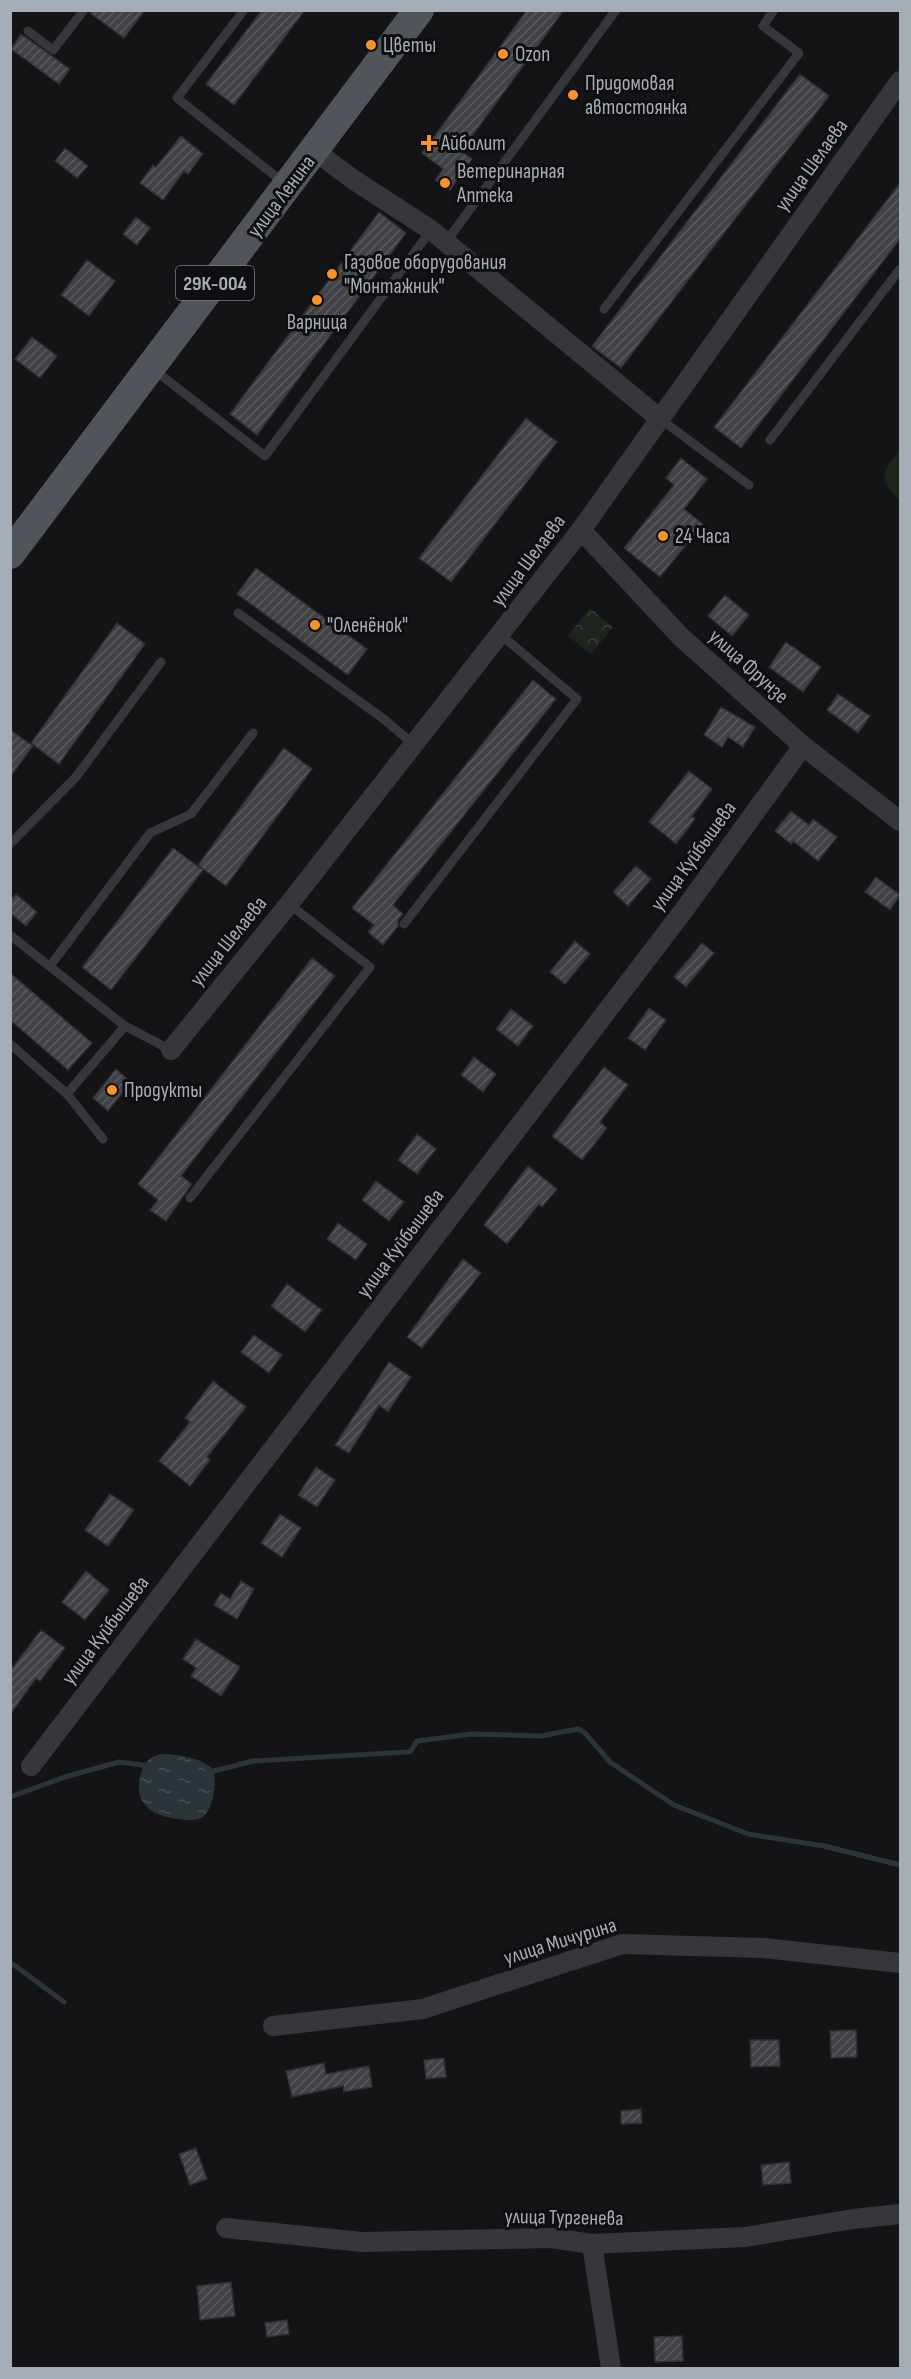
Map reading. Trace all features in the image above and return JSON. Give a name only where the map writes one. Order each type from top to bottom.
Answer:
[{"type":"main road","name":"улица Ленина","points":[[10,554],[419,10]]},
{"type":"street","name":"улица Шелаева","points":[[171,1050],[289,904],[581,530],[900,81]]},
{"type":"street","points":[[315,151],[438,236],[659,418]]},
{"type":"street","name":"улица Фрунзе","points":[[581,530],[681,637],[803,746],[900,821]]},
{"type":"street","name":"улица Куйбышева","points":[[32,1766],[684,910],[803,746]]},
{"type":"street","name":"улица Мичурина","points":[[273,2026],[423,2009],[622,1944],[764,1948],[900,1963]]},
{"type":"street","name":"улица Тургенева","points":[[226,2228],[362,2242],[551,2238],[592,2244],[745,2237],[853,2219],[900,2214]]},
{"type":"street","points":[[592,2244],[611,2368]]},
{"type":"lane","points":[[28,31],[53,50],[84,10]]},
{"type":"lane","points":[[243,10],[177,98],[288,187]]},
{"type":"lane","points":[[151,368],[265,456],[616,10]]},
{"type":"lane","points":[[604,309],[799,53],[763,26],[774,10]]},
{"type":"lane","points":[[771,440],[900,269]]},
{"type":"lane","points":[[659,418],[749,485]]},
{"type":"lane","points":[[238,613],[385,720],[413,744]]},
{"type":"lane","points":[[404,924],[578,699],[501,634]]},
{"type":"lane","points":[[10,844],[76,777],[161,662]]},
{"type":"lane","points":[[50,966],[150,833],[192,814],[253,733]]},
{"type":"lane","points":[[190,1198],[370,967],[289,904]]},
{"type":"lane","points":[[10,935],[125,1026],[171,1050]]},
{"type":"lane","points":[[68,1094],[125,1026]]},
{"type":"lane","points":[[10,1044],[68,1094],[103,1139]]},
{"type":"green space","points":[[900,449],[900,500],[887,486],[885,475],[889,463]]},
{"type":"green space","points":[[590,608],[613,627],[591,654],[568,636]]},
{"type":"water","points":[[160,1754],[196,1759],[214,1771],[213,1795],[210,1807],[204,1816],[191,1820],[168,1817],[153,1812],[142,1801],[139,1786],[143,1769],[149,1760]]},
{"type":"building","points":[[91,10],[145,10],[124,38],[90,13]]},
{"type":"building","points":[[262,10],[305,10],[234,105],[206,84]]},
{"type":"building","points":[[527,10],[564,10],[461,151],[472,159],[450,190],[435,180],[443,169],[422,153]]},
{"type":"building","points":[[21,34],[70,69],[59,84],[11,49]]},
{"type":"building","points":[[800,74],[829,96],[621,368],[592,346]]},
{"type":"building","points":[[181,136],[203,154],[188,174],[184,171],[163,200],[140,183],[153,165],[156,167]]},
{"type":"building","points":[[65,148],[88,166],[77,178],[55,161]]},
{"type":"building","points":[[900,183],[900,239],[741,448],[714,427]]},
{"type":"building","points":[[379,212],[406,233],[257,435],[230,414]]},
{"type":"building","points":[[136,217],[150,228],[137,245],[123,234]]},
{"type":"building","points":[[87,260],[115,281],[89,316],[61,295]]},
{"type":"building","points":[[32,337],[57,356],[40,378],[15,359]]},
{"type":"building","points":[[526,418],[557,442],[451,582],[419,558]]},
{"type":"building","name":"24 Часа","points":[[681,458],[707,479],[684,509],[703,524],[660,577],[624,548],[674,485],[666,478]]},
{"type":"building","points":[[256,568],[367,649],[348,675],[237,594]]},
{"type":"building","points":[[725,595],[749,615],[732,636],[708,616]]},
{"type":"building","points":[[117,623],[145,644],[59,764],[31,743]]},
{"type":"building","points":[[786,642],[821,667],[803,692],[769,667]]},
{"type":"building","points":[[533,680],[556,699],[393,905],[403,914],[398,920],[398,926],[383,945],[368,932],[374,925],[352,908]]},
{"type":"building","points":[[838,694],[870,716],[858,733],[827,710]]},
{"type":"building","points":[[721,707],[755,727],[743,747],[728,737],[722,747],[704,735]]},
{"type":"building","points":[[10,730],[33,746],[10,777]]},
{"type":"building","points":[[284,748],[312,769],[226,886],[198,865]]},
{"type":"building","points":[[689,771],[712,789],[692,816],[695,819],[676,844],[649,822]]},
{"type":"building","points":[[791,811],[809,825],[813,819],[837,837],[818,861],[793,841],[791,844],[775,831]]},
{"type":"building","points":[[173,848],[203,870],[111,990],[82,967]]},
{"type":"building","points":[[636,866],[651,879],[628,906],[613,892]]},
{"type":"building","points":[[876,877],[900,895],[890,910],[865,892]]},
{"type":"building","points":[[16,894],[37,912],[26,926],[10,913],[10,901]]},
{"type":"building","points":[[575,941],[590,954],[565,984],[550,972]]},
{"type":"building","points":[[702,943],[714,953],[686,987],[674,977]]},
{"type":"building","points":[[312,958],[335,976],[181,1176],[192,1184],[166,1221],[150,1210],[158,1200],[138,1184]]},
{"type":"building","points":[[10,973],[92,1043],[68,1070],[10,1020]]},
{"type":"building","points":[[649,1008],[666,1020],[645,1050],[628,1038]]},
{"type":"building","points":[[511,1009],[533,1026],[518,1046],[496,1029]]},
{"type":"building","points":[[474,1057],[496,1074],[483,1092],[461,1075]]},
{"type":"building","points":[[604,1067],[628,1085],[600,1122],[607,1128],[582,1160],[552,1136]]},
{"type":"building","name":"Продукты","points":[[116,1069],[131,1082],[108,1111],[93,1098]]},
{"type":"building","points":[[417,1134],[436,1149],[417,1174],[398,1160]]},
{"type":"building","points":[[528,1166],[557,1189],[542,1207],[539,1204],[507,1244],[484,1225]]},
{"type":"building","points":[[376,1181],[404,1202],[389,1221],[362,1200]]},
{"type":"building","points":[[338,1223],[367,1244],[356,1260],[327,1239]]},
{"type":"building","points":[[463,1259],[481,1273],[422,1348],[407,1337]]},
{"type":"building","points":[[287,1284],[322,1310],[305,1332],[271,1306]]},
{"type":"building","points":[[254,1335],[282,1355],[269,1373],[241,1352]]},
{"type":"building","points":[[389,1362],[411,1377],[388,1412],[379,1405],[349,1453],[335,1445]]},
{"type":"building","points":[[213,1381],[246,1407],[207,1457],[210,1460],[190,1486],[159,1461],[190,1422],[185,1418]]},
{"type":"building","points":[[316,1467],[335,1480],[317,1507],[298,1495]]},
{"type":"building","points":[[110,1494],[134,1510],[108,1546],[85,1530]]},
{"type":"building","points":[[280,1514],[301,1528],[282,1557],[261,1543]]},
{"type":"building","points":[[86,1571],[109,1590],[85,1620],[62,1602]]},
{"type":"building","points":[[241,1581],[254,1589],[237,1619],[214,1605],[221,1593],[230,1599]]},
{"type":"building","points":[[41,1630],[65,1648],[40,1681],[36,1678],[10,1715],[10,1671]]},
{"type":"building","points":[[196,1639],[240,1667],[221,1696],[191,1676],[196,1668],[183,1659]]},
{"type":"building","points":[[856,2030],[857,2057],[831,2058],[830,2031]]},
{"type":"building","points":[[750,2040],[779,2040],[780,2066],[751,2067]]},
{"type":"building","points":[[444,2058],[446,2077],[426,2079],[424,2060]]},
{"type":"building","points":[[324,2063],[326,2074],[369,2066],[372,2087],[344,2092],[343,2086],[292,2097],[286,2071]]},
{"type":"building","points":[[641,2109],[642,2123],[621,2124],[621,2111]]},
{"type":"building","points":[[196,2148],[207,2179],[190,2185],[179,2154]]},
{"type":"building","points":[[789,2162],[791,2183],[763,2185],[761,2165]]},
{"type":"building","points":[[231,2282],[235,2316],[200,2320],[197,2286]]},
{"type":"building","points":[[287,2320],[289,2334],[267,2337],[265,2323]]},
{"type":"building","points":[[682,2336],[683,2361],[655,2362],[654,2337]]},
{"type":"waterway","points":[[207,1771],[253,1761],[407,1752],[411,1751],[417,1741],[472,1734],[541,1736],[578,1729],[584,1732],[610,1762],[674,1805],[748,1834],[824,1846],[900,1865]]},
{"type":"waterway","points":[[10,1797],[65,1777],[119,1762],[150,1766]]},
{"type":"waterway","points":[[10,1962],[64,2002]]},
{"type":"place","name":"Цветы","points":[[371,45]]},
{"type":"place","name":"Ozon","points":[[503,54]]},
{"type":"place","name":"Придомовая автостоянка","points":[[573,95]]},
{"type":"place","name":"Айболит","points":[[429,143]]},
{"type":"place","name":"Ветеринарная Аптека","points":[[445,183]]},
{"type":"place","name":"Газовое оборудования \"Монтажник\"","points":[[332,274]]},
{"type":"place","name":"Варница","points":[[317,300]]},
{"type":"place","name":"24 Часа","points":[[663,536]]},
{"type":"place","name":"\"Оленёнок\"","points":[[315,625]]},
{"type":"place","name":"Продукты","points":[[112,1090]]}]
